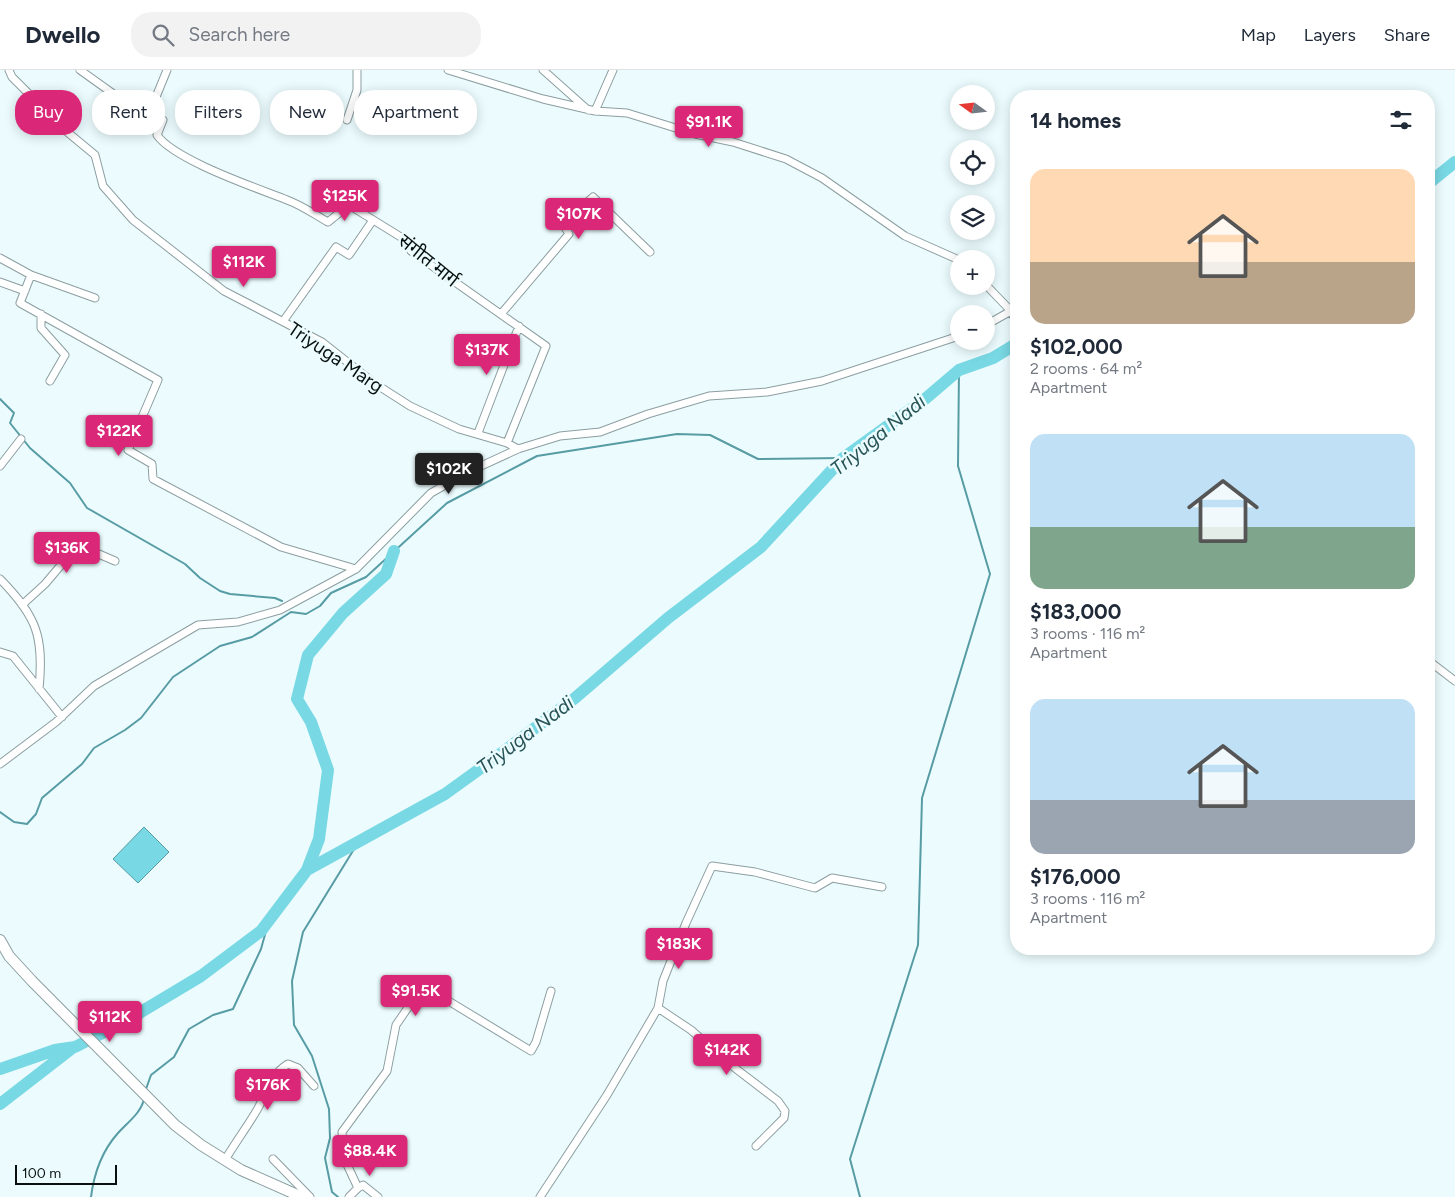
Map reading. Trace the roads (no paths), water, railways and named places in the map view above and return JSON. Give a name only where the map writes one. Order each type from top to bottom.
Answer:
[{"type":"main road","points":[[0,940],[9,956],[150,1101],[194,1140],[241,1170],[302,1197]]},
{"type":"street","points":[[0,72],[8,70]]},
{"type":"street","name":"Triyuga Marg","points":[[8,70],[12,78],[66,131],[95,155],[103,186],[133,220],[224,290],[284,320],[322,342],[374,383],[410,406],[460,429],[478,433],[518,449]]},
{"type":"street","name":"संगीत मार्ग","points":[[80,70],[108,90]]},
{"type":"street","points":[[159,90],[167,70]]},
{"type":"street","points":[[347,120],[357,90],[357,70]]},
{"type":"street","points":[[448,70],[543,99],[592,111],[627,113],[695,134],[733,142],[786,159],[822,178],[905,236],[950,256]]},
{"type":"street","points":[[543,70],[592,111]]},
{"type":"street","points":[[592,111],[613,70]]},
{"type":"street","name":"संगीत मार्ग","points":[[157,135],[162,141],[212,170],[253,189],[288,200],[328,222],[349,205],[404,239],[411,251],[546,346],[507,443]]},
{"type":"street","points":[[501,314],[569,234],[563,224],[593,197],[650,252]]},
{"type":"street","points":[[284,320],[336,247],[349,255],[373,220]]},
{"type":"street","points":[[0,258],[31,275],[95,298]]},
{"type":"street","points":[[31,275],[20,303],[158,380],[128,450],[152,464],[153,479],[281,547],[356,569]]},
{"type":"street","points":[[0,282],[25,291]]},
{"type":"street","points":[[995,295],[1010,311],[995,320]]},
{"type":"street","points":[[40,314],[41,328],[65,355],[50,381]]},
{"type":"street","points":[[478,433],[519,326]]},
{"type":"street","points":[[0,764],[62,717],[94,686],[198,625],[238,622],[280,610],[356,569],[431,493],[468,472],[518,449],[560,436],[600,432],[648,414],[709,396],[767,392],[822,381],[950,339]]},
{"type":"street","points":[[0,466],[21,439]]},
{"type":"street","points":[[22,605],[45,584],[78,545],[115,561]]},
{"type":"street","points":[[0,579],[34,619],[40,642],[39,688]]},
{"type":"street","points":[[0,652],[13,656],[62,717]]},
{"type":"street","points":[[1435,665],[1455,681]]},
{"type":"street","points":[[540,1197],[603,1102],[658,1008],[663,982],[686,923],[712,866],[755,872],[815,888],[832,878],[882,887]]},
{"type":"street","points":[[358,1188],[344,1158],[342,1132],[387,1070],[396,1025],[418,993],[442,997],[531,1051],[536,1042],[551,991]]},
{"type":"street","points":[[658,1008],[691,1030],[731,1066],[778,1101],[785,1111],[784,1118],[756,1146]]},
{"type":"street","points":[[225,1160],[257,1109],[270,1082],[282,1068],[288,1064],[298,1068],[314,1086]]},
{"type":"street","points":[[273,1159],[310,1197]]},
{"type":"street","points":[[349,1197],[363,1185],[378,1197]]},
{"type":"water","points":[[144,827],[169,852],[138,883],[113,859]]},
{"type":"waterway","name":"Triyuga Nadi","points":[[1435,178],[1455,162]]},
{"type":"waterway","name":"Triyuga Nadi","points":[[0,1069],[55,1050],[75,1047],[126,1021],[201,976],[261,931],[307,870],[445,794],[495,758],[575,698],[668,618],[761,547],[843,458],[925,399],[959,370],[993,358],[1010,348]]},
{"type":"waterway","points":[[860,1197],[850,1159],[918,945],[922,798],[990,574],[958,466],[959,370]]},
{"type":"waterway","points":[[0,399],[14,413],[10,423],[30,448],[70,483],[87,508],[185,564],[200,578],[220,591],[230,594],[275,598],[282,601]]},
{"type":"waterway","points":[[0,812],[14,822],[27,824],[36,814],[42,798],[82,764],[94,748],[125,730],[141,718],[173,677],[220,646],[252,637],[291,612],[306,614],[320,606],[331,593],[366,577],[447,503],[537,456],[677,434],[710,435],[758,459],[843,458]]},
{"type":"waterway","points":[[307,870],[319,839],[328,770],[311,722],[297,699],[308,655],[343,613],[386,574],[394,551]]},
{"type":"waterway","points":[[338,1197],[332,1192],[325,1158],[330,1138],[329,1109],[312,1056],[294,1025],[292,981],[303,932],[359,841]]},
{"type":"waterway","points":[[146,1089],[151,1075],[174,1057],[189,1029],[213,1015],[233,1009],[261,949],[269,920]]},
{"type":"waterway","points":[[0,1104],[71,1049]]},
{"type":"waterway","points":[[91,1197],[94,1179],[107,1147],[137,1113],[144,1099]]}]
